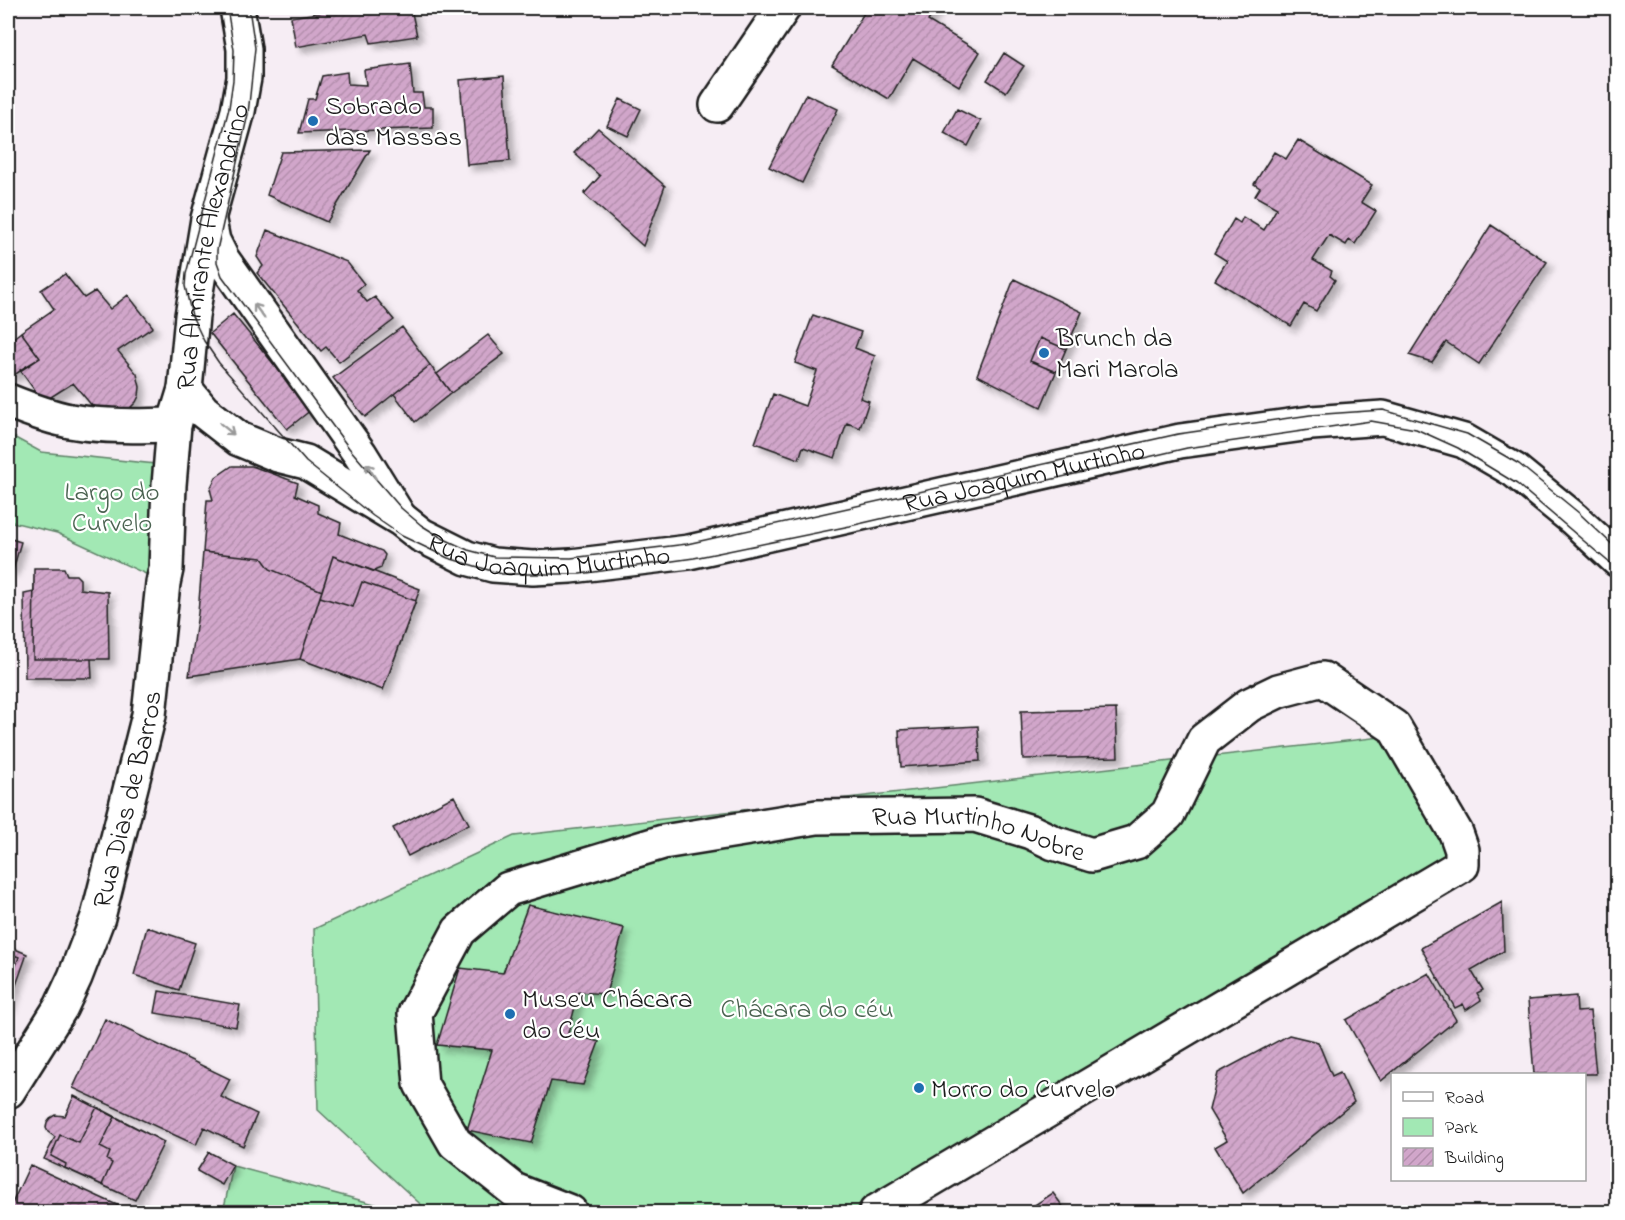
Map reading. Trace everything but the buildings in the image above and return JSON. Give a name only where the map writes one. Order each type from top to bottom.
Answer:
[{"type":"street","name":"Rua Almirante Alexandrino","points":[[170,485],[174,425],[185,389],[192,316],[208,219],[238,111],[244,78],[244,49],[237,8]]},
{"type":"street","points":[[717,105],[783,8]]},
{"type":"street","name":"Rua Joaquim Murtinho","points":[[208,219],[213,241],[222,259],[354,445],[402,520]]},
{"type":"street","name":"Rua Joaquim Murtinho","points":[[185,389],[203,411],[238,439],[278,455],[306,462],[402,520],[422,535],[467,558],[493,565],[533,568],[571,566],[689,552],[1179,441],[1311,423],[1383,418],[1464,441],[1514,470],[1574,519],[1617,560]]},
{"type":"street","points":[[8,401],[69,421],[105,426],[174,425]]},
{"type":"street","name":"Rua Dias de Barros","points":[[8,1091],[61,1007],[98,917],[149,715],[166,569],[170,485]]},
{"type":"street","name":"Rua Murtinho Nobre","points":[[570,1212],[514,1190],[455,1143],[421,1084],[415,1013],[459,931],[508,889],[663,842],[817,817],[975,815],[1031,832],[1054,843],[1092,855],[1136,842],[1168,814],[1204,740],[1249,705],[1278,691],[1323,679],[1394,727],[1456,833],[1462,850],[1462,865],[876,1212]]},
{"type":"green space","name":"Largo do Curvelo","points":[[8,434],[41,452],[165,465],[150,576],[57,533],[8,521]]},
{"type":"green space","name":"Chácara do céu","points":[[1390,736],[1457,862],[863,1212],[429,1212],[318,1110],[314,929],[514,836]]},
{"type":"green space","points":[[233,1166],[378,1205],[386,1212],[223,1212]]},
{"type":"tram line","points":[[227,8],[234,50],[233,80],[229,108],[186,274],[185,286],[192,316],[204,341],[219,363],[306,462],[373,516],[402,536],[448,558],[502,574],[580,574],[694,558],[850,526],[1187,448],[1371,421],[1416,429],[1458,448],[1517,484],[1618,570]]},
{"type":"tram line","points":[[249,8],[255,48],[248,114],[217,250],[217,262],[222,276],[349,448],[401,508],[421,525],[468,550],[494,557],[571,558],[687,544],[1178,434],[1310,415],[1383,410],[1467,434],[1519,464],[1579,513],[1618,550]]},
{"type":"place","name":"Sobrado das Massas","points":[[313,121]]},
{"type":"place","name":"Brunch da Mari Marola","points":[[1044,353]]},
{"type":"place","name":"Museu Chácara do Céu","points":[[510,1014]]},
{"type":"place","name":"Morro do Curvelo","points":[[919,1088]]}]
